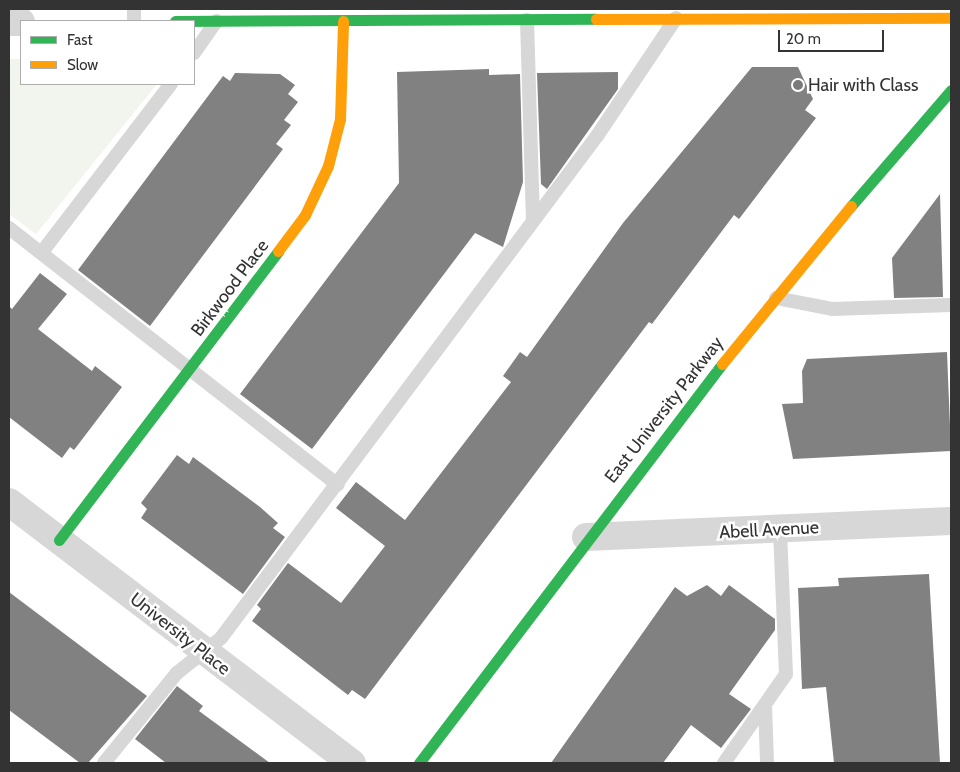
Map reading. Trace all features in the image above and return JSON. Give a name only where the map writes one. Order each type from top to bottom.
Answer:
[{"type":"street","points":[[195,21],[343,21],[494,14],[527,20],[678,14],[951,18]]},
{"type":"street","name":"Birkwood Place","points":[[59,540],[293,235],[319,189],[340,119],[343,21]]},
{"type":"street","name":"East University Parkway","points":[[419,763],[586,537],[776,298],[951,90]]},
{"type":"street","name":"University Place","points":[[9,502],[202,653],[352,763]]},
{"type":"street","name":"Abell Avenue","points":[[586,537],[951,521]]},
{"type":"lane","points":[[104,763],[177,673],[221,638],[338,485],[533,219],[597,136],[678,14]]},
{"type":"lane","points":[[527,20],[533,219]]},
{"type":"lane","points":[[195,52],[216,21]]},
{"type":"lane","points":[[42,252],[170,85]]},
{"type":"lane","points":[[9,228],[191,368],[338,485]]},
{"type":"lane","points":[[776,298],[832,309],[951,305]]},
{"type":"lane","points":[[724,763],[786,674],[780,529]]},
{"type":"lane","points":[[765,705],[767,763]]},
{"type":"shaded area","points":[[9,59],[20,59],[20,85],[156,85],[36,234],[9,214]]},
{"type":"building","points":[[752,67],[798,67],[813,99],[805,110],[816,118],[739,219],[734,215],[652,324],[649,322],[365,699],[352,690],[348,695],[252,621],[261,609],[257,605],[288,563],[341,603],[385,546],[336,508],[356,482],[405,520],[511,382],[503,376],[520,352],[527,357],[623,223]]},
{"type":"building","points":[[489,69],[489,75],[520,74],[523,182],[503,247],[475,233],[312,449],[240,394],[399,183],[397,72]]},
{"type":"building","points":[[618,72],[618,89],[547,189],[541,184],[537,73]]},
{"type":"building","points":[[235,73],[280,74],[295,85],[288,94],[298,102],[284,120],[291,125],[276,144],[283,149],[150,326],[78,270],[223,76],[230,81]]},
{"type":"building","points":[[940,194],[943,297],[894,298],[892,258]]},
{"type":"building","points":[[40,273],[67,294],[38,329],[92,371],[95,366],[122,387],[74,450],[70,447],[62,458],[9,417],[9,306],[12,309]]},
{"type":"building","points":[[947,352],[951,451],[793,459],[782,404],[803,403],[802,371],[807,359]]},
{"type":"building","points":[[177,455],[189,464],[193,457],[260,507],[278,523],[273,528],[285,537],[243,594],[141,518],[147,509],[141,503]]},
{"type":"building","points":[[929,574],[940,763],[834,763],[826,687],[802,689],[798,588],[839,586],[838,578]]},
{"type":"building","points":[[707,585],[721,596],[729,585],[775,619],[775,630],[729,694],[751,709],[721,748],[691,725],[663,763],[551,763],[675,587],[687,596]]},
{"type":"building","points":[[9,592],[147,696],[88,763],[80,763],[9,710]]},
{"type":"building","points":[[177,686],[203,706],[199,711],[270,763],[166,763],[135,739]]},
{"type":"traffic: fast","points":[[195,21],[596,19]]},
{"type":"traffic: fast","points":[[851,206],[951,90]]},
{"type":"traffic: fast","points":[[59,540],[278,251]]},
{"type":"traffic: fast","points":[[419,763],[722,364]]},
{"type":"traffic: slow","points":[[596,19],[951,18]]},
{"type":"traffic: slow","points":[[278,251],[305,215],[328,166],[340,119],[343,21]]},
{"type":"traffic: slow","points":[[722,364],[851,206]]},
{"type":"place","name":"Hair with Class","points":[[798,85]]}]
